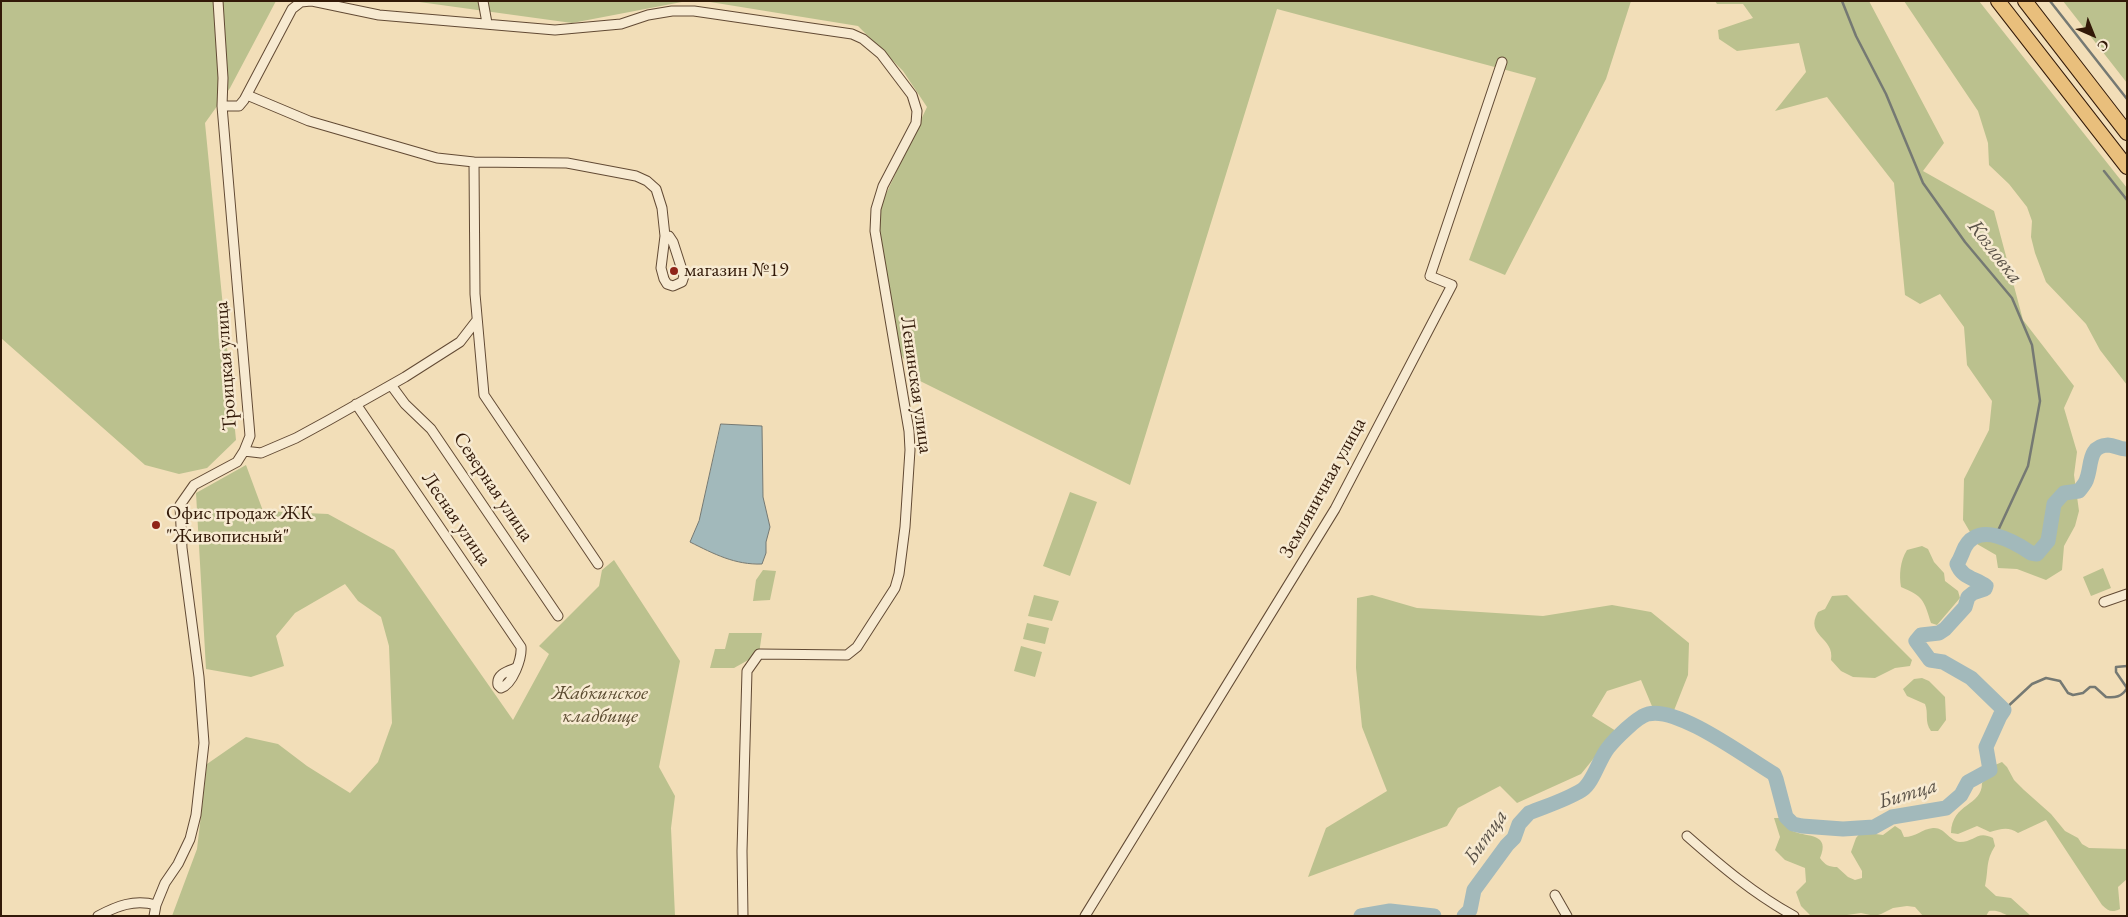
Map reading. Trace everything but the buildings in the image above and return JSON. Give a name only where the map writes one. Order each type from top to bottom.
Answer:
[{"type":"main road","points":[[1998,1],[2127,167]]},
{"type":"main road","points":[[2026,1],[2127,133]]},
{"type":"street","name":"Троицкая улица","points":[[154,916],[156,905],[165,883],[178,864],[190,839],[196,815],[204,743],[199,677],[182,548],[180,505],[194,485],[236,462],[244,451],[250,436],[222,106],[223,78],[218,1]]},
{"type":"street","points":[[222,106],[239,106],[247,95],[292,8],[302,2],[312,1]]},
{"type":"street","name":"Ленинская улица","points":[[312,1],[379,14],[555,30],[576,30],[621,24],[648,15],[672,11],[694,11],[852,34],[863,39],[881,54],[912,95],[917,110],[916,122],[883,186],[876,209],[875,231],[910,450],[905,528],[899,574],[895,588],[857,647],[847,655],[759,654],[747,671],[742,851],[743,916]]},
{"type":"street","points":[[483,1],[487,23]]},
{"type":"street","name":"Земляничная улица","points":[[1086,916],[1335,509],[1452,285],[1430,276],[1502,62]]},
{"type":"street","points":[[247,95],[309,121],[438,158],[474,162],[567,163],[636,176],[647,181],[656,189],[662,208],[665,236],[661,268],[664,279],[668,284],[678,285],[682,282],[684,276],[682,266],[673,242],[669,236],[665,236]]},
{"type":"street","points":[[474,162],[475,294],[484,395],[598,564]]},
{"type":"street","points":[[244,451],[261,453],[296,438],[390,385],[463,339],[477,320]]},
{"type":"street","points":[[463,339],[479,342]]},
{"type":"street","name":"Северная улица","points":[[390,385],[405,404],[432,428],[558,616]]},
{"type":"street","name":"Лесная улица","points":[[356,404],[521,647],[522,656],[516,668]]},
{"type":"street","points":[[2104,602],[2127,594]]},
{"type":"street","points":[[1687,836],[1726,871],[1772,904],[1794,916]]},
{"type":"street","points":[[1555,895],[1567,916]]},
{"type":"street","points":[[98,916],[126,904],[140,902],[156,905]]},
{"type":"street","points":[[1772,904],[1776,916]]},
{"type":"green space","points":[[1,1],[276,1],[230,88],[205,123],[236,440],[207,468],[179,474],[145,465],[1,338]]},
{"type":"green space","points":[[412,1],[687,1],[572,23]]},
{"type":"green space","points":[[704,1],[1631,1],[1606,79],[1505,275],[1469,260],[1536,78],[1277,9],[1130,485],[916,379],[893,341],[877,213],[927,107],[903,71],[858,26]]},
{"type":"green space","points":[[1715,1],[1869,1],[1944,143],[1923,171],[1994,211],[2023,320],[2074,386],[2064,408],[2077,452],[2074,475],[2079,511],[2075,526],[2064,546],[2062,570],[2046,580],[2017,569],[1998,568],[1996,555],[1977,544],[1963,520],[1964,479],[1989,430],[1992,401],[1967,365],[1964,327],[1940,294],[1920,304],[1905,295],[1894,183],[1827,97],[1775,111],[1806,72],[1799,43],[1737,51],[1719,39],[1718,30],[1753,18],[1743,4],[1717,4]]},
{"type":"green space","points":[[1904,1],[1979,1],[2127,188],[2127,385],[2100,350],[2086,324],[2046,282],[2035,253],[2031,237],[2032,221],[2027,207],[2009,184],[1989,165],[1988,143],[1978,111]]},
{"type":"green space","points":[[2063,1],[2127,1],[2127,83]]},
{"type":"green space","name":"Жабкинское кладбище","points":[[246,465],[263,511],[328,514],[394,550],[513,720],[549,654],[539,646],[599,586],[602,570],[614,560],[680,661],[659,767],[675,796],[671,828],[675,916],[172,916],[197,849],[207,764],[246,737],[278,744],[307,766],[350,793],[378,762],[392,723],[389,646],[381,617],[358,601],[345,584],[295,613],[276,636],[284,666],[251,677],[206,669],[196,493]]},
{"type":"green space","points":[[1070,492],[1097,502],[1070,576],[1043,566]]},
{"type":"green space","points":[[1922,546],[1928,549],[1934,562],[1944,573],[1945,581],[1958,591],[1960,598],[1937,625],[1931,623],[1922,600],[1914,593],[1901,587],[1901,568],[1907,550]]},
{"type":"green space","points":[[2103,568],[2111,588],[2091,596],[2083,577]]},
{"type":"green space","points":[[763,570],[776,571],[770,600],[753,601],[756,580]]},
{"type":"green space","points":[[1034,595],[1059,601],[1052,621],[1028,616]]},
{"type":"green space","points":[[1372,595],[1417,608],[1543,616],[1612,605],[1651,612],[1689,643],[1688,675],[1673,713],[1654,711],[1641,680],[1607,691],[1592,716],[1616,731],[1581,774],[1517,803],[1500,786],[1458,808],[1447,826],[1308,877],[1326,828],[1387,791],[1362,727],[1356,668],[1357,598]]},
{"type":"green space","points":[[1847,595],[1912,660],[1910,666],[1895,668],[1875,678],[1853,677],[1841,671],[1831,660],[1829,646],[1817,632],[1815,620],[1818,612],[1825,609],[1832,596]]},
{"type":"green space","points":[[1027,623],[1049,628],[1045,644],[1023,639]]},
{"type":"green space","points":[[729,633],[762,633],[759,654],[734,668],[710,668],[715,649],[725,649]]},
{"type":"green space","points":[[1021,646],[1042,652],[1035,677],[1014,671]]},
{"type":"green space","points":[[1922,678],[1929,681],[1945,697],[1946,720],[1938,731],[1931,731],[1929,727],[1925,704],[1907,696],[1903,689],[1914,679]]},
{"type":"green space","points":[[2002,762],[2014,780],[2051,814],[2065,831],[2078,838],[2082,844],[2089,848],[2127,849],[2127,879],[2118,887],[2120,909],[2110,911],[2102,905],[2046,820],[2018,833],[2008,829],[1990,832],[1977,826],[1958,834],[1951,833],[1956,815],[1977,797],[1981,791],[1982,783],[1993,772],[1995,765]]},
{"type":"green space","points":[[1774,818],[1781,818],[1793,831],[1820,840],[1823,850],[1820,858],[1827,865],[1837,867],[1848,877],[1855,880],[1862,878],[1862,871],[1851,852],[1856,838],[1861,832],[1883,835],[1895,826],[1901,830],[1904,837],[1933,828],[1941,830],[1960,842],[1983,835],[1988,836],[1993,838],[1995,846],[1988,861],[1985,886],[1996,896],[2011,898],[2031,916],[2009,916],[2000,912],[1989,911],[1986,916],[1923,916],[1915,907],[1907,906],[1893,908],[1875,916],[1861,913],[1840,916],[1811,916],[1801,906],[1796,892],[1806,882],[1805,868],[1785,860],[1775,850],[1780,837]]},
{"type":"water","points":[[721,424],[762,426],[763,497],[770,527],[766,542],[766,553],[762,564],[734,561],[690,542],[699,521]]},
{"type":"waterway","name":"Козловка","points":[[1842,1],[1856,36],[1886,94],[1923,183],[1965,242],[2012,298],[2032,345],[2040,401],[2028,466],[1996,535]]},
{"type":"waterway","points":[[2050,1],[2127,99]]},
{"type":"waterway","points":[[2104,171],[2127,200]]},
{"type":"waterway","name":"Битца","points":[[1464,916],[1470,910],[1474,890],[1514,838],[1519,824],[1529,813],[1563,800],[1586,787],[1611,744],[1633,723],[1648,714],[1661,714],[1694,725],[1774,774],[1786,817],[1793,824],[1843,829],[1874,827],[1892,817],[1946,808],[1961,795],[1968,782],[1990,770],[1986,747],[2004,710],[1971,678],[1943,662],[1930,660],[1916,641],[1921,635],[1939,633],[1945,629],[1965,607],[1968,597],[1985,589],[1986,586],[1965,575],[1957,564],[1971,539],[1979,535],[1997,536],[2007,539],[2031,553],[2037,554],[2048,541],[2054,504],[2064,493],[2079,491],[2083,486],[2094,452],[2102,446],[2108,445],[2127,449]]},
{"type":"waterway","points":[[2004,710],[2032,684],[2046,678],[2060,681],[2068,693],[2073,695],[2083,693],[2090,687],[2095,687],[2106,697],[2118,696],[2127,688],[2116,672],[2116,667],[2127,666]]},
{"type":"waterway","name":"Битца","points":[[1361,916],[1390,911],[1434,916]]},
{"type":"place","name":"магазин №19","points":[[674,271]]},
{"type":"place","name":"Офис продаж ЖК \"Живописный\"","points":[[156,525]]}]
